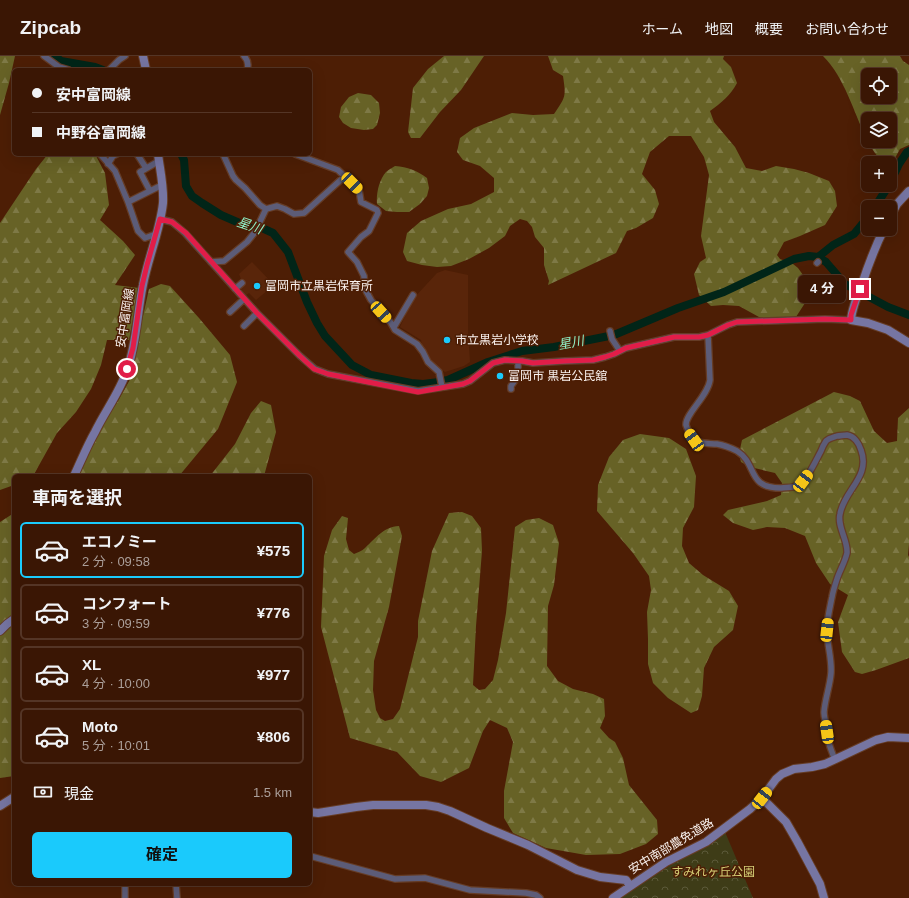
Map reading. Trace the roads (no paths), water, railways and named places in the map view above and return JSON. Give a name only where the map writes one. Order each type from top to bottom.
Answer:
[{"type":"street","points":[[44,56],[62,68]]},
{"type":"street","points":[[143,56],[146,68]]},
{"type":"street","points":[[244,56],[249,65],[248,68]]},
{"type":"street","points":[[110,68],[123,57]]},
{"type":"street","points":[[102,156],[115,171],[138,231],[145,238],[156,234]]},
{"type":"street","points":[[108,164],[113,156]]},
{"type":"street","points":[[138,156],[146,168]]},
{"type":"street","points":[[224,156],[236,180],[260,205],[266,209]]},
{"type":"street","points":[[300,156],[338,170],[359,190],[361,202],[377,210],[378,213],[369,231],[361,237],[348,252],[357,262],[364,276],[365,289],[371,300],[391,323],[395,330],[417,344],[428,362],[438,372],[442,386]]},
{"type":"street","points":[[150,191],[140,172],[158,157]]},
{"type":"street","name":"安中富岡線","points":[[75,474],[94,432],[127,369],[133,348],[142,286],[160,219],[163,201],[158,157]]},
{"type":"street","points":[[211,262],[224,261],[247,242],[255,232],[266,209],[277,206],[294,214],[304,213],[345,176]]},
{"type":"street","points":[[128,202],[162,185]]},
{"type":"street","points":[[897,204],[909,191]]},
{"type":"street","points":[[160,219],[172,222],[181,229],[257,314],[314,369],[328,374],[418,392],[442,386],[463,384],[470,381],[493,363],[505,360],[518,360],[533,363],[593,360],[614,354],[626,348],[674,337],[699,337],[708,335],[737,322],[825,319],[851,320],[868,323],[888,330],[909,344]]},
{"type":"street","points":[[851,320],[851,315],[872,256],[881,236]]},
{"type":"street","points":[[235,289],[242,283]]},
{"type":"street","points":[[394,327],[413,295]]},
{"type":"street","points":[[230,312],[244,299]]},
{"type":"street","points":[[244,326],[257,314]]},
{"type":"street","points":[[610,331],[612,339],[620,351]]},
{"type":"street","points":[[708,335],[709,385],[688,418],[686,424],[688,431],[694,440],[703,444],[717,444],[737,451],[745,457],[753,475],[757,480],[764,485],[776,488],[796,486],[803,481],[827,440],[834,436],[846,435],[853,438],[859,444],[862,452],[863,468],[860,477],[843,505],[840,513],[839,519],[847,552],[836,580],[827,630],[831,656],[831,674],[824,714],[828,741],[835,760]]},
{"type":"street","points":[[511,389],[511,386],[518,376],[518,360]]},
{"type":"street","points":[[0,631],[12,620]]},
{"type":"street","name":"安中南部農免道路","points":[[613,898],[666,862],[706,842],[750,809],[762,798],[782,774],[794,769],[825,764],[876,740],[888,737],[909,738]]},
{"type":"street","points":[[0,806],[12,798]]},
{"type":"street","points":[[762,798],[786,822],[820,884],[824,898]]},
{"type":"street","points":[[312,812],[322,813],[373,805],[426,805],[438,807],[528,845],[577,870],[600,877],[626,880],[630,886]]},
{"type":"street","points":[[312,857],[395,880],[425,878],[470,890],[526,892],[540,898]]},
{"type":"street","points":[[125,886],[125,898]]},
{"type":"street","points":[[176,886],[177,898]]},
{"type":"waterway","name":"星川","points":[[55,56],[61,61],[98,68]]},
{"type":"waterway","points":[[897,168],[909,151]]},
{"type":"waterway","name":"星川","points":[[182,156],[184,160],[186,186],[192,196],[221,215],[251,228],[262,228],[273,233],[288,252],[307,302],[325,336],[352,365],[371,375],[411,383],[423,384],[439,382],[448,380],[488,362],[522,351],[554,347],[614,335],[678,308],[724,292],[794,259],[809,256],[818,257],[826,262],[845,284],[888,307],[909,315]]},
{"type":"waterway","points":[[879,200],[885,192]]},
{"type":"waterway","points":[[818,257],[833,245],[854,234],[861,226]]},
{"type":"place","name":"富岡市立黒岩保育所","points":[[257,286]]},
{"type":"place","name":"市立黒岩小学校","points":[[447,340]]},
{"type":"place","name":"富岡市 黒岩公民舘","points":[[500,376]]},
{"type":"park label","name":"すみれヶ丘公園","points":[[713,872]]}]
